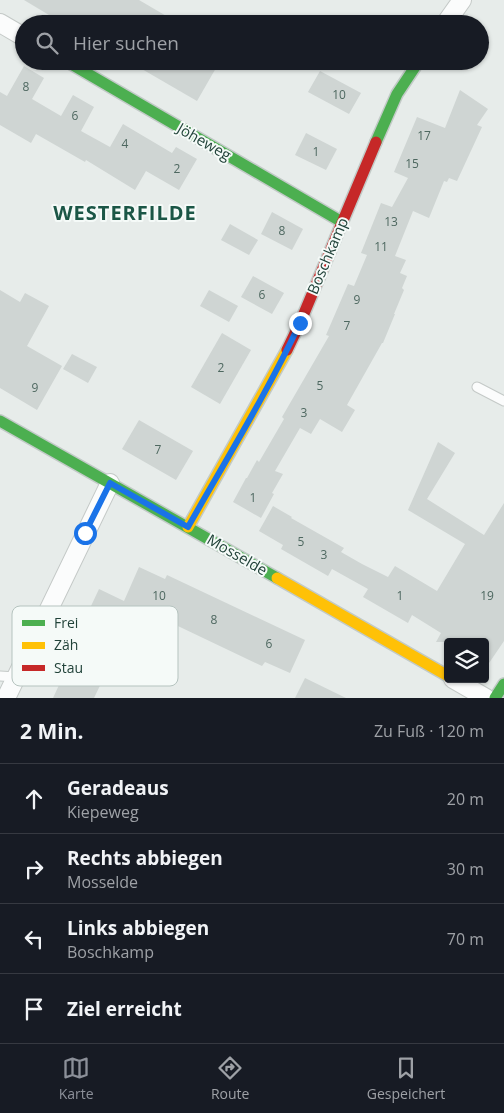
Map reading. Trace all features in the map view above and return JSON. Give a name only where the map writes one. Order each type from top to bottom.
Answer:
[{"type":"street","points":[[451,15],[462,0]]},
{"type":"street","points":[[0,23],[15,32]]},
{"type":"street","name":"Jöheweg","points":[[81,70],[342,222]]},
{"type":"street","name":"Boschkamp","points":[[188,527],[290,344],[397,94],[413,70]]},
{"type":"street","name":"Mosselde","points":[[0,421],[444,674]]},
{"type":"street","points":[[45,606],[110,483]]},
{"type":"street","points":[[6,698],[8,677]]},
{"type":"street","points":[[460,683],[486,698]]},
{"type":"street","points":[[495,698],[504,684]]},
{"type":"lane","points":[[477,387],[504,401]]},
{"type":"building","points":[[24,0],[139,0],[165,15],[49,15]]},
{"type":"building","points":[[22,70],[31,70],[44,78],[32,99],[61,116],[73,95],[94,107],[81,131],[110,147],[123,124],[172,153],[176,147],[197,159],[179,190],[146,171],[135,190],[86,160],[85,162],[36,134],[31,143],[0,125],[0,92],[7,96]]},
{"type":"building","points":[[144,70],[215,70],[197,101]]},
{"type":"building","points":[[320,71],[361,93],[349,114],[308,92]]},
{"type":"building","points":[[460,90],[488,109],[477,125],[482,127],[457,181],[449,178],[447,182],[444,181],[429,218],[413,211],[395,256],[406,260],[400,273],[407,276],[402,288],[404,290],[383,343],[347,405],[355,410],[342,432],[320,419],[311,434],[300,428],[275,471],[283,474],[261,518],[233,502],[257,460],[259,462],[284,419],[282,417],[329,336],[326,335],[348,284],[354,286],[367,255],[361,253],[381,203],[392,207],[408,178],[394,172],[417,117],[445,128]]},
{"type":"building","points":[[306,133],[337,149],[326,170],[295,155]]},
{"type":"building","points":[[272,212],[303,229],[292,250],[261,234]]},
{"type":"building","points":[[230,224],[258,240],[249,255],[221,240]]},
{"type":"building","points":[[253,276],[284,293],[272,314],[241,297]]},
{"type":"building","points":[[0,290],[20,302],[25,293],[49,306],[27,346],[62,366],[37,410],[0,388]]},
{"type":"building","points":[[209,290],[238,306],[229,322],[200,306]]},
{"type":"building","points":[[222,333],[251,350],[220,404],[191,387]]},
{"type":"building","points":[[72,354],[97,367],[88,383],[63,369]]},
{"type":"building","points":[[139,420],[193,451],[176,480],[122,449]]},
{"type":"building","points":[[438,442],[455,453],[427,499],[484,535],[504,503],[504,641],[489,663],[489,638],[444,638],[444,642],[436,642],[441,633],[412,615],[408,623],[363,597],[368,589],[332,569],[328,576],[281,549],[283,545],[259,531],[273,506],[344,548],[341,552],[362,564],[388,577],[395,566],[437,591],[465,544],[408,510]]},
{"type":"building","points":[[139,567],[165,579],[167,575],[305,640],[290,673],[265,662],[262,666],[178,626],[178,606],[91,606],[99,589],[124,601]]},
{"type":"building","points":[[305,678],[346,698],[295,698]]},
{"type":"building","points":[[59,686],[100,686],[94,698],[53,698]]},
{"type":"traffic: fast","points":[[81,70],[342,222]]},
{"type":"traffic: fast","points":[[376,142],[397,94],[413,70]]},
{"type":"traffic: fast","points":[[0,421],[277,578]]},
{"type":"traffic: fast","points":[[495,698],[504,684]]},
{"type":"traffic: slow","points":[[188,527],[287,350]]},
{"type":"traffic: slow","points":[[277,578],[444,674]]},
{"type":"traffic: jam","points":[[287,350],[376,142]]},
{"type":"district","name":"WESTERFILDE","points":[[125,213]]},
{"type":"route","points":[[85,533],[110,483],[188,527],[253,412],[300,323]]}]
